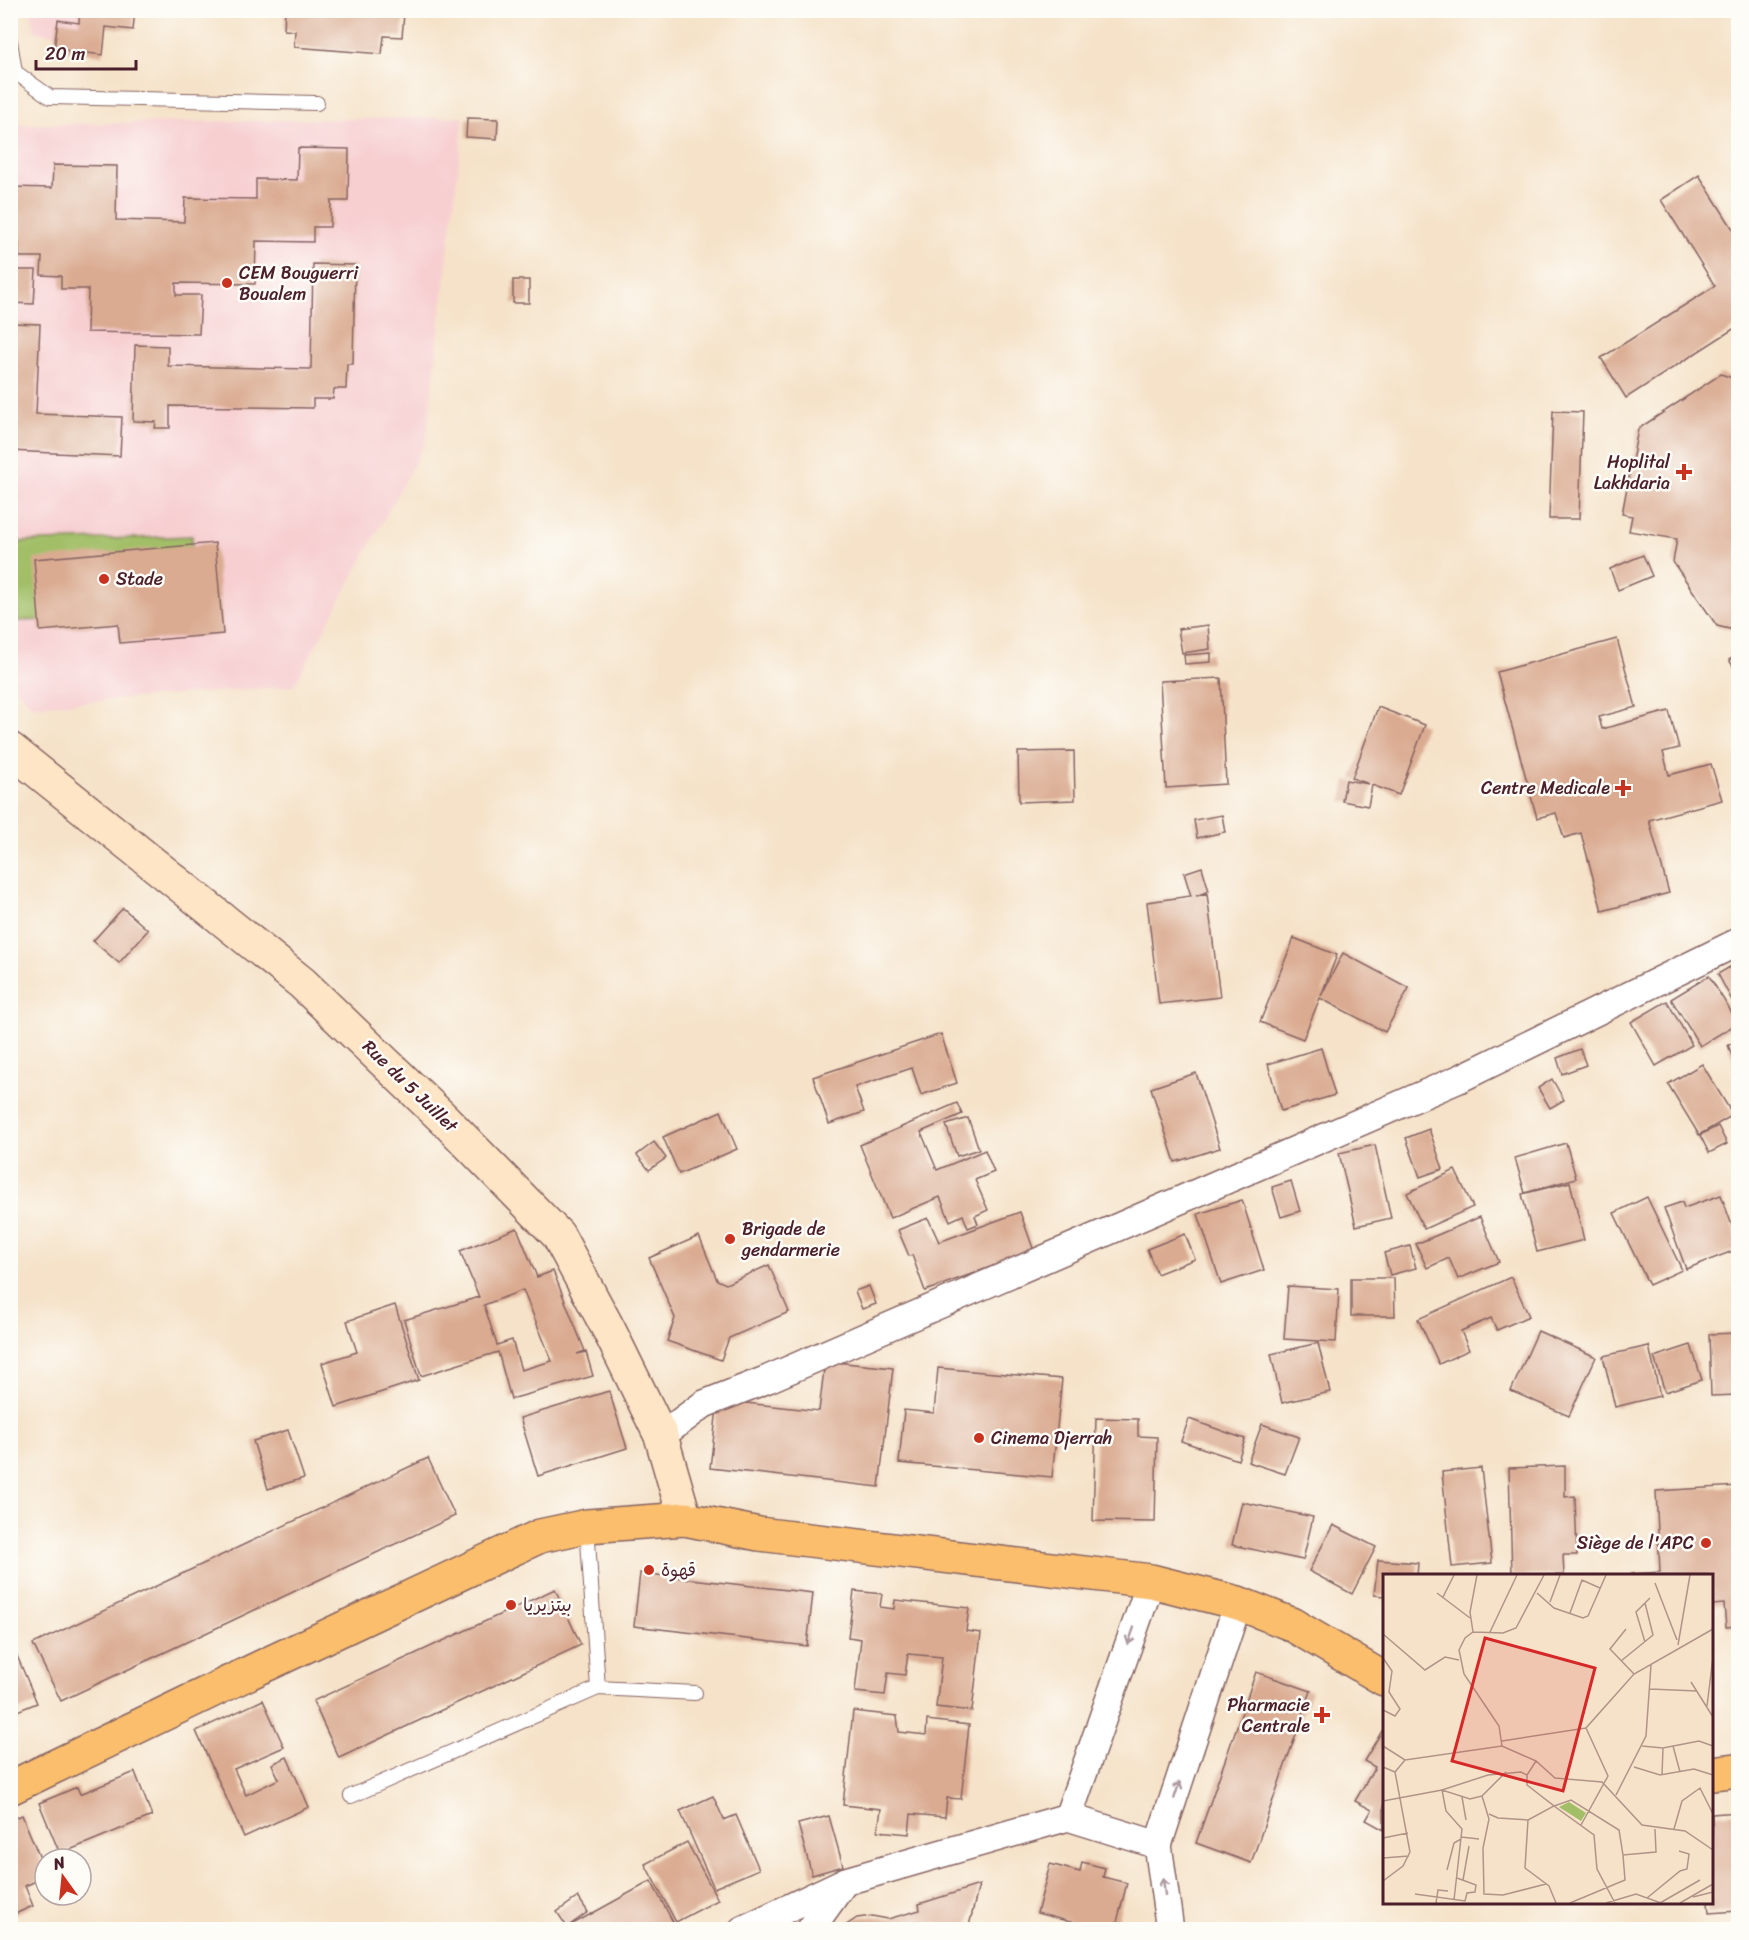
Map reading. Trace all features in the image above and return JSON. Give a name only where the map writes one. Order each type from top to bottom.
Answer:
[{"type":"main road","points":[[10,1788],[540,1536],[587,1526],[685,1520],[759,1534],[1151,1581],[1238,1603],[1291,1624],[1383,1678]]},
{"type":"main road","points":[[1713,1773],[1738,1770]]},
{"type":"street","name":"Rue du 5 Juillet","points":[[10,749],[302,983],[446,1120],[558,1235],[609,1330],[661,1436],[685,1520]]},
{"type":"street","points":[[661,1436],[704,1404],[779,1374],[1459,1080],[1738,942]]},
{"type":"street","points":[[1068,1817],[1151,1581]]},
{"type":"street","points":[[1170,1929],[1158,1845],[1238,1603]]},
{"type":"street","points":[[742,1929],[846,1881],[1068,1817],[1158,1845]]},
{"type":"street","points":[[810,1929],[846,1881]]},
{"type":"lane","points":[[10,41],[15,72],[50,98],[317,103]]},
{"type":"lane","points":[[587,1526],[598,1688]]},
{"type":"lane","points":[[351,1796],[598,1688],[695,1693]]},
{"type":"shaded area","points":[[31,11],[91,11],[88,38],[35,32]]},
{"type":"shaded area","name":"CEM Bouguerri Boualem","points":[[464,117],[426,441],[294,686],[32,706],[11,683],[10,125]]},
{"type":"green space","name":"Stade","points":[[192,536],[194,615],[17,621],[14,542]]},
{"type":"building","points":[[80,10],[135,10],[133,30],[106,27],[103,55],[54,49],[58,20],[79,23]]},
{"type":"building","points":[[285,10],[338,10],[358,13],[358,10],[388,10],[388,12],[404,14],[402,37],[384,36],[382,54],[294,47],[295,31],[284,30]]},
{"type":"building","points":[[467,118],[498,119],[497,139],[466,137]]},
{"type":"building","points":[[298,148],[349,149],[348,201],[331,201],[330,227],[313,227],[313,242],[256,241],[255,284],[176,283],[176,295],[201,295],[199,334],[87,332],[88,289],[61,289],[61,276],[41,275],[42,257],[19,257],[19,244],[10,244],[10,187],[52,188],[53,165],[117,166],[116,220],[184,222],[185,198],[256,199],[256,179],[297,180]]},
{"type":"building","name":"Hoplital Lakhdaria","points":[[1699,175],[1738,237],[1738,326],[1626,398],[1601,358],[1715,286],[1661,200]]},
{"type":"building","points":[[313,264],[355,265],[353,364],[347,364],[346,389],[334,389],[333,399],[313,399],[313,408],[170,406],[170,428],[155,428],[156,422],[133,421],[135,345],[168,346],[168,366],[311,369]]},
{"type":"building","points":[[10,270],[36,270],[34,304],[10,303]]},
{"type":"building","points":[[513,280],[529,280],[529,303],[513,303]]},
{"type":"building","points":[[10,323],[40,324],[36,414],[122,417],[120,456],[10,451]]},
{"type":"building","name":"Hoplital Lakhdaria","points":[[1721,374],[1738,380],[1738,631],[1717,626],[1673,562],[1677,539],[1629,531],[1632,516],[1622,514],[1638,429]]},
{"type":"building","points":[[1553,411],[1583,412],[1579,519],[1549,519]]},
{"type":"building","name":"Stade","points":[[215,543],[223,634],[120,643],[118,624],[40,631],[34,559]]},
{"type":"building","points":[[1643,555],[1652,576],[1618,590],[1610,569]]},
{"type":"building","points":[[1208,625],[1210,649],[1182,653],[1178,629]]},
{"type":"building","name":"Centre Medicale","points":[[1617,639],[1636,707],[1599,717],[1602,729],[1669,711],[1679,748],[1663,752],[1669,775],[1711,764],[1722,800],[1649,820],[1669,893],[1602,911],[1581,833],[1564,838],[1556,813],[1537,818],[1497,672]]},
{"type":"building","points":[[1211,653],[1211,662],[1185,664],[1184,655]]},
{"type":"building","points":[[1738,654],[1738,674],[1729,660]]},
{"type":"building","points":[[1221,678],[1226,784],[1166,788],[1160,681]]},
{"type":"building","points":[[1378,707],[1425,725],[1399,795],[1372,785],[1368,806],[1342,801],[1346,780],[1369,784],[1352,778]]},
{"type":"building","points":[[1074,751],[1075,800],[1019,802],[1018,752]]},
{"type":"building","points":[[1222,815],[1225,832],[1197,838],[1194,820]]},
{"type":"building","points":[[1202,867],[1209,891],[1196,896],[1207,894],[1220,997],[1159,1004],[1147,902],[1191,896],[1184,873]]},
{"type":"building","points":[[123,908],[148,930],[119,963],[93,941]]},
{"type":"building","points":[[1294,938],[1337,955],[1321,996],[1343,953],[1409,988],[1385,1032],[1320,998],[1303,1039],[1260,1022]]},
{"type":"building","points":[[1738,962],[1738,1012],[1718,974]]},
{"type":"building","points":[[1709,976],[1738,1023],[1700,1046],[1671,999]]},
{"type":"building","points":[[1667,1001],[1692,1045],[1656,1066],[1631,1022]]},
{"type":"building","points":[[941,1034],[957,1083],[921,1095],[912,1068],[855,1087],[864,1112],[829,1124],[813,1077]]},
{"type":"building","points":[[1738,1042],[1738,1072],[1728,1045]]},
{"type":"building","points":[[1321,1048],[1335,1095],[1281,1111],[1268,1064]]},
{"type":"building","points":[[1580,1049],[1586,1065],[1562,1074],[1557,1058]]},
{"type":"building","points":[[1702,1064],[1733,1115],[1699,1135],[1668,1084]]},
{"type":"building","points":[[1196,1073],[1220,1148],[1175,1162],[1151,1088]]},
{"type":"building","points":[[1552,1079],[1564,1100],[1550,1108],[1538,1088]]},
{"type":"building","points":[[957,1103],[962,1114],[921,1132],[937,1170],[985,1150],[994,1172],[975,1180],[988,1210],[975,1216],[978,1224],[968,1228],[963,1215],[950,1221],[940,1197],[890,1218],[860,1145]]},
{"type":"building","points":[[721,1111],[737,1149],[679,1174],[663,1137]]},
{"type":"building","points":[[968,1118],[979,1149],[957,1156],[946,1125]]},
{"type":"building","points":[[1718,1126],[1727,1144],[1709,1153],[1700,1135]]},
{"type":"building","points":[[1429,1129],[1443,1169],[1420,1177],[1406,1138]]},
{"type":"building","points":[[654,1142],[666,1158],[649,1170],[637,1155]]},
{"type":"building","points":[[1566,1143],[1576,1178],[1525,1193],[1515,1158]]},
{"type":"building","points":[[1375,1145],[1391,1218],[1356,1226],[1339,1153]]},
{"type":"building","points":[[1455,1170],[1473,1207],[1424,1229],[1407,1193]]},
{"type":"building","points":[[1291,1181],[1300,1211],[1281,1217],[1272,1187]]},
{"type":"building","points":[[1570,1182],[1584,1240],[1537,1252],[1522,1194]]},
{"type":"building","points":[[1721,1195],[1738,1242],[1738,1249],[1686,1269],[1664,1208],[1682,1202],[1684,1208]]},
{"type":"building","points":[[1647,1197],[1682,1270],[1649,1285],[1614,1213]]},
{"type":"building","points":[[1242,1200],[1264,1270],[1221,1284],[1198,1214]]},
{"type":"building","points":[[1020,1212],[1034,1251],[925,1291],[912,1255],[909,1256],[898,1230],[928,1218],[939,1242]]},
{"type":"building","points":[[1480,1217],[1499,1262],[1458,1279],[1449,1258],[1427,1268],[1416,1244]]},
{"type":"building","points":[[517,1228],[537,1277],[553,1271],[585,1351],[577,1354],[586,1352],[593,1376],[511,1399],[498,1352],[421,1376],[404,1320],[479,1297],[460,1251]],"holes":[[[523,1290],[552,1361],[521,1370],[512,1340],[497,1345],[484,1305]]]},
{"type":"building","points":[[1185,1234],[1195,1259],[1157,1274],[1147,1249]]},
{"type":"building","points":[[699,1236],[717,1280],[726,1284],[769,1265],[789,1312],[729,1338],[721,1360],[667,1341],[675,1318],[649,1258]]},
{"type":"building","points":[[1410,1246],[1416,1268],[1390,1275],[1384,1253]]},
{"type":"building","points":[[1511,1277],[1529,1316],[1497,1330],[1491,1318],[1461,1331],[1469,1350],[1439,1364],[1418,1319]]},
{"type":"building","points":[[1351,1278],[1394,1278],[1395,1316],[1351,1316]]},
{"type":"building","points":[[869,1286],[876,1304],[862,1309],[855,1291]]},
{"type":"building","points":[[1288,1286],[1339,1289],[1336,1342],[1284,1339]]},
{"type":"building","points":[[395,1305],[419,1380],[336,1407],[322,1363],[357,1352],[347,1321]]},
{"type":"building","points":[[1538,1331],[1596,1357],[1569,1416],[1511,1391]]},
{"type":"building","points":[[1738,1333],[1738,1395],[1711,1396],[1709,1334]]},
{"type":"building","points":[[1318,1343],[1330,1392],[1282,1403],[1271,1354]]},
{"type":"building","points":[[1691,1345],[1702,1380],[1665,1392],[1654,1357]]},
{"type":"building","points":[[1649,1346],[1660,1396],[1615,1407],[1603,1356]]},
{"type":"building","points":[[825,1361],[893,1368],[879,1487],[710,1468],[718,1400],[819,1411]]},
{"type":"building","name":"Cinema Djerrah","points":[[938,1368],[1062,1379],[1052,1477],[899,1463],[904,1410],[934,1413]]},
{"type":"building","points":[[609,1391],[627,1448],[538,1476],[520,1418]]},
{"type":"building","points":[[1096,1418],[1138,1419],[1138,1436],[1157,1437],[1155,1522],[1093,1521]]},
{"type":"building","points":[[1189,1419],[1245,1439],[1238,1460],[1181,1441]]},
{"type":"building","points":[[1262,1424],[1299,1437],[1285,1474],[1248,1462]]},
{"type":"building","points":[[288,1430],[304,1478],[268,1489],[253,1441]]},
{"type":"building","points":[[428,1458],[455,1516],[61,1701],[33,1644]]},
{"type":"building","points":[[1565,1466],[1565,1497],[1575,1496],[1577,1555],[1563,1555],[1564,1574],[1512,1574],[1509,1468]]},
{"type":"building","points":[[1481,1468],[1492,1563],[1452,1567],[1442,1472]]},
{"type":"building","points":[[1738,1486],[1738,1626],[1726,1627],[1724,1604],[1713,1605],[1713,1574],[1632,1574],[1660,1572],[1656,1491]]},
{"type":"building","points":[[1242,1502],[1313,1517],[1303,1560],[1232,1545]]},
{"type":"building","points":[[1333,1525],[1376,1547],[1352,1594],[1309,1571]]},
{"type":"building","points":[[1378,1560],[1418,1563],[1417,1574],[1383,1574],[1383,1596],[1374,1595]]},
{"type":"building","points":[[640,1573],[813,1593],[807,1646],[634,1626]]},
{"type":"building","points":[[555,1589],[581,1645],[339,1758],[313,1701]]},
{"type":"building","points":[[854,1591],[882,1594],[880,1607],[894,1609],[895,1600],[969,1608],[966,1631],[981,1633],[972,1711],[936,1707],[942,1657],[908,1654],[905,1675],[888,1673],[885,1695],[855,1692],[861,1639],[848,1637]]},
{"type":"building","points":[[15,1651],[37,1703],[10,1714],[10,1653]]},
{"type":"building","points":[[1256,1672],[1311,1691],[1251,1863],[1196,1843]]},
{"type":"building","points":[[263,1700],[284,1747],[234,1769],[246,1795],[279,1779],[272,1764],[287,1757],[309,1807],[244,1837],[196,1731]]},
{"type":"building","points":[[853,1711],[897,1716],[899,1732],[926,1735],[927,1720],[969,1725],[961,1799],[947,1798],[945,1817],[911,1814],[909,1834],[878,1831],[881,1809],[843,1805]]},
{"type":"building","points":[[1382,1731],[1383,1829],[1366,1820],[1372,1810],[1355,1801],[1375,1767],[1364,1761]]},
{"type":"building","points":[[135,1772],[152,1816],[77,1847],[57,1847],[39,1803],[77,1787],[80,1794]]},
{"type":"building","points":[[713,1796],[724,1820],[736,1815],[759,1869],[714,1888],[680,1811]]},
{"type":"building","points":[[1738,1812],[1738,1911],[1709,1913],[1708,1904],[1713,1904],[1713,1814]]},
{"type":"building","points":[[22,1815],[35,1847],[33,1847],[33,1882],[25,1886],[33,1906],[10,1916],[10,1820]]},
{"type":"building","points":[[829,1816],[843,1866],[812,1875],[798,1824]]},
{"type":"building","points":[[687,1842],[718,1900],[676,1922],[645,1864]]},
{"type":"building","points":[[1082,1862],[1105,1868],[1103,1877],[1127,1883],[1115,1930],[1101,1930],[1037,1913],[1050,1864],[1080,1872]]},
{"type":"building","points":[[651,1881],[674,1924],[664,1930],[562,1930]]},
{"type":"building","points":[[979,1885],[968,1930],[839,1930],[857,1918],[872,1916],[888,1919],[920,1910],[919,1904]]},
{"type":"building","points":[[578,1897],[588,1912],[567,1927],[557,1912]]},
{"type":"place","name":"CEM Bouguerri Boualem","points":[[227,283]]},
{"type":"place","name":"Hoplital Lakhdaria","points":[[1684,472]]},
{"type":"place","name":"Stade","points":[[104,579]]},
{"type":"place","name":"Centre Medicale","points":[[1623,788]]},
{"type":"place","name":"Brigade de gendarmerie","points":[[730,1239]]},
{"type":"place","name":"Cinema Djerrah","points":[[979,1438]]},
{"type":"place","name":"Siège de l'APC","points":[[1706,1543]]},
{"type":"place","name":"قهوة","points":[[649,1570]]},
{"type":"place","name":"بيتزيريا","points":[[511,1605]]},
{"type":"place","name":"Pharmacie Centrale","points":[[1322,1715]]}]
